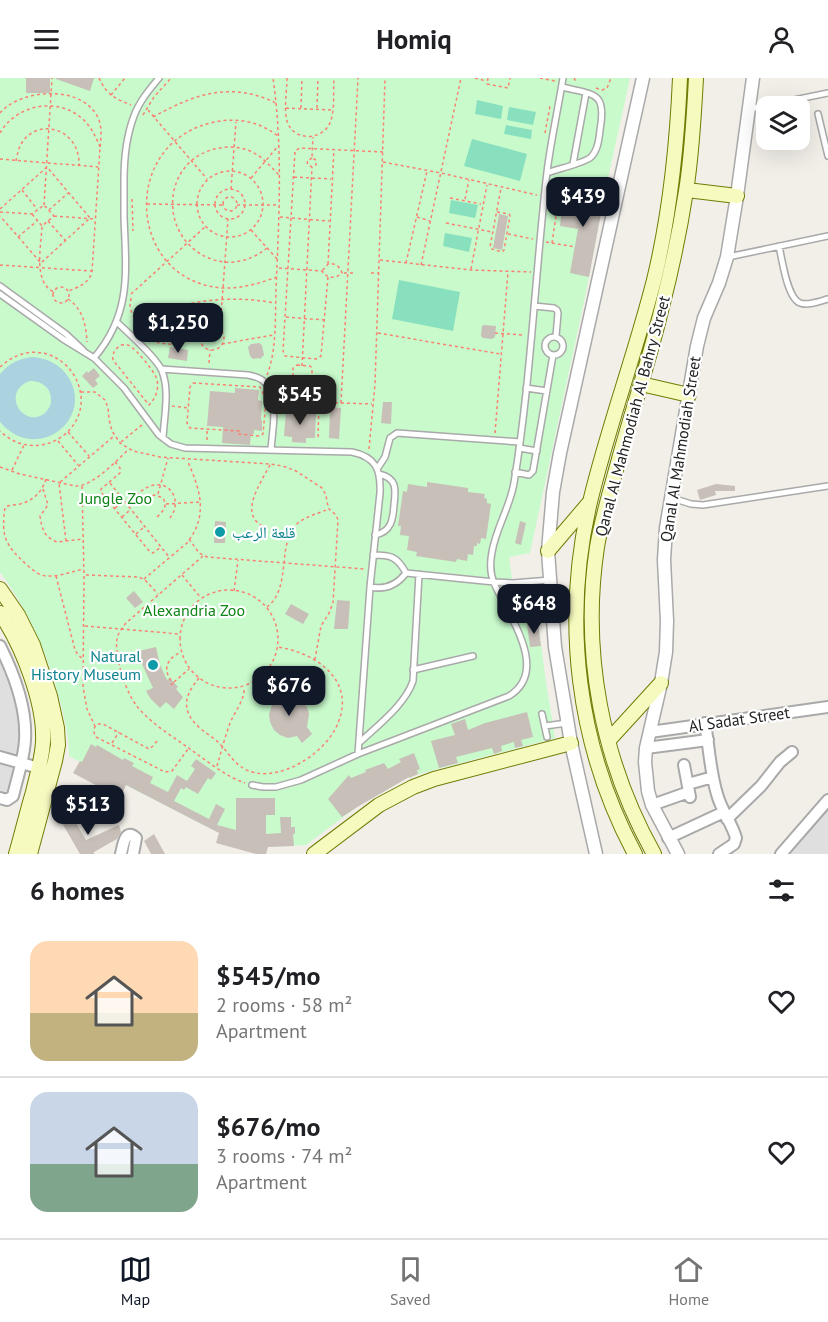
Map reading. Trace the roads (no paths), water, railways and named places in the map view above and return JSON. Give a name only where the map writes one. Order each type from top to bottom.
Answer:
[{"type":"main road","name":"Qanal Al Mahmodiah Al Bahry Street","points":[[635,854],[610,801],[589,734],[576,642],[577,596],[582,549],[591,501],[647,307],[666,220],[674,162],[680,78]]},
{"type":"main road","name":"Qanal Al Mahmodiah Al Bahry Street","points":[[654,854],[633,813],[608,741],[594,662],[592,617],[598,546],[612,485],[671,270],[687,190],[696,78]]},
{"type":"main road","points":[[687,190],[737,196]]},
{"type":"main road","points":[[641,384],[689,395]]},
{"type":"main road","points":[[548,551],[591,501]]},
{"type":"main road","points":[[0,589],[18,615],[33,645],[50,696],[57,728],[58,745],[55,761],[30,854]]},
{"type":"main road","points":[[0,613],[12,633],[26,666],[41,713],[43,741],[39,768],[16,854]]},
{"type":"main road","points":[[608,741],[661,683]]},
{"type":"main road","points":[[314,854],[379,805],[413,787],[571,743]]},
{"type":"street","points":[[596,854],[567,723],[555,647],[548,551],[552,502],[560,453],[643,78]]},
{"type":"street","name":"Qanal Al Mahmodiah Street","points":[[678,854],[652,805],[645,777],[646,748],[666,652],[668,621],[665,544],[700,332],[727,257],[753,78]]},
{"type":"street","points":[[0,646],[22,706],[25,742],[13,796],[7,800],[0,798]]},
{"type":"street","name":"Al Sadat Street","points":[[650,732],[828,707]]},
{"type":"street","points":[[705,723],[716,794],[736,838],[734,844],[719,854]]},
{"type":"street","points":[[646,748],[708,740]]},
{"type":"street","points":[[668,838],[725,816],[761,786],[780,762],[792,752]]},
{"type":"street","points":[[0,757],[39,768]]},
{"type":"street","points":[[684,765],[689,792]]},
{"type":"street","points":[[652,805],[689,792],[713,777]]},
{"type":"street","points":[[784,853],[828,800]]},
{"type":"street","points":[[121,854],[125,839],[130,835],[136,838],[133,854]]},
{"type":"lane","points":[[94,358],[107,341],[117,322],[124,293],[127,261],[124,214],[125,150],[129,132],[141,100],[159,78]]},
{"type":"lane","points":[[252,786],[289,784],[301,780],[358,754],[508,696],[524,682],[526,661],[524,650],[511,615],[494,582],[491,571],[492,552],[507,511],[516,472],[547,173],[563,78]]},
{"type":"lane","points":[[547,173],[588,159],[596,152],[603,114],[597,97],[562,87]]},
{"type":"lane","points":[[573,164],[586,93]]},
{"type":"lane","points":[[749,109],[828,93]]},
{"type":"lane","points":[[818,114],[828,156]]},
{"type":"lane","points":[[727,257],[828,236]]},
{"type":"lane","points":[[779,246],[791,295],[799,303],[806,304],[828,299]]},
{"type":"lane","points":[[0,286],[72,339],[84,351]]},
{"type":"lane","points":[[0,294],[94,358],[124,388],[163,438],[171,444],[178,447],[206,449],[352,452],[368,457],[378,471],[381,483],[371,570],[358,754]]},
{"type":"lane","points":[[534,306],[557,310],[556,336]]},
{"type":"lane","points":[[117,322],[161,369],[165,394],[163,438]]},
{"type":"lane","points":[[556,336],[561,339],[563,345],[559,354],[553,355],[546,350],[545,344],[549,338],[556,336]]},
{"type":"lane","points":[[531,342],[545,344]]},
{"type":"lane","points":[[516,472],[529,475],[532,473],[553,355]]},
{"type":"lane","points":[[161,369],[248,375],[260,378],[271,390],[274,401],[271,450]]},
{"type":"lane","points":[[526,388],[547,391]]},
{"type":"lane","points":[[378,471],[390,438],[398,433],[495,440],[537,451]]},
{"type":"lane","points":[[375,536],[384,532],[391,525],[396,491],[392,480],[378,471]]},
{"type":"lane","points":[[672,498],[703,505],[828,486]]},
{"type":"lane","points":[[373,555],[387,555],[394,558],[406,573]]},
{"type":"lane","points":[[406,573],[494,582],[550,580]]},
{"type":"lane","points":[[370,586],[380,588],[390,586],[406,573]]},
{"type":"lane","points":[[359,743],[405,697],[413,681],[419,574]]},
{"type":"lane","points":[[413,670],[473,656]]},
{"type":"lane","points":[[542,714],[547,737]]},
{"type":"lane","points":[[544,726],[567,723]]},
{"type":"water","points":[[29,358],[45,359],[58,366],[66,373],[75,394],[74,409],[68,422],[57,432],[44,438],[29,439],[14,434],[0,422],[0,374],[11,364]],"holes":[[[34,381],[48,389],[51,396],[50,404],[45,413],[37,417],[29,417],[18,407],[16,400],[21,386]]]},
{"type":"place","name":"قلعة الرعب","points":[[220,532]]},
{"type":"place","name":"Natural History Museum","points":[[153,665]]},
{"type":"park label","name":"Jungle Zoo","points":[[116,498]]},
{"type":"park label","name":"Alexandria Zoo","points":[[194,610]]}]
